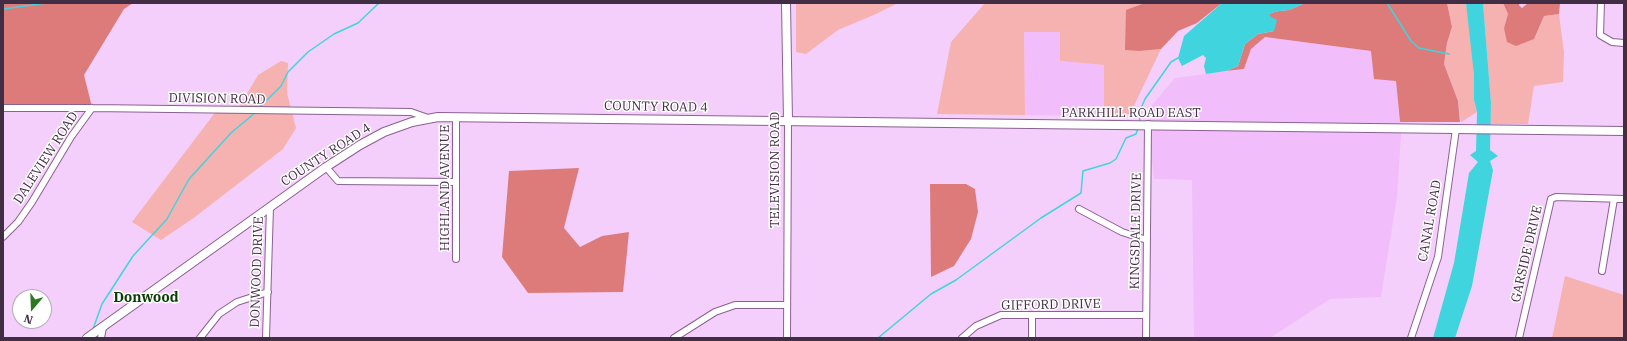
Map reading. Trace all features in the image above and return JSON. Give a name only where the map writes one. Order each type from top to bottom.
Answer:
[{"type":"main road","name":"TELEVISION ROAD","points":[[786,3],[788,121]]},
{"type":"main road","name":"COUNTY ROAD 4","points":[[87,338],[326,167],[360,145],[384,132],[412,122],[438,117],[788,121]]},
{"type":"main road","name":"PARKHILL ROAD EAST","points":[[788,121],[1106,125],[1148,124],[1473,130],[1624,131]]},
{"type":"street","points":[[1601,3],[1600,35],[1612,42],[1624,42]]},
{"type":"street","name":"DIVISION ROAD","points":[[3,108],[411,112],[430,119]]},
{"type":"street","name":"DALEVIEW ROAD","points":[[3,237],[18,222],[32,202],[71,137],[92,108]]},
{"type":"street","name":"HIGHLAND AVENUE","points":[[456,117],[456,259]]},
{"type":"street","name":"TELEVISION ROAD","points":[[787,338],[788,121]]},
{"type":"street","name":"KINGSDALE DRIVE","points":[[1146,338],[1148,124]]},
{"type":"street","name":"CANAL ROAD","points":[[1411,338],[1438,257],[1456,129]]},
{"type":"street","points":[[326,167],[338,182],[456,182]]},
{"type":"street","name":"GARSIDE DRIVE","points":[[1519,338],[1551,199],[1556,197],[1624,199]]},
{"type":"street","points":[[1602,271],[1614,199]]},
{"type":"street","name":"DONWOOD DRIVE","points":[[266,338],[270,206]]},
{"type":"street","points":[[1079,209],[1122,232],[1147,240]]},
{"type":"street","points":[[200,338],[219,314],[237,302],[268,292]]},
{"type":"street","points":[[674,338],[715,312],[735,305],[787,305]]},
{"type":"street","name":"GIFFORD DRIVE","points":[[962,338],[976,326],[1001,315],[1146,315]]},
{"type":"street","points":[[1032,315],[1032,338]]},
{"type":"street","points":[[100,338],[103,327]]},
{"type":"shaded area","points":[[3,3],[133,3],[124,9],[84,75],[92,107],[3,107]]},
{"type":"shaded area","points":[[796,3],[898,3],[838,30],[806,54],[796,52]]},
{"type":"shaded area","points":[[985,3],[1145,3],[1143,4],[1140,51],[1161,49],[1130,114],[1104,116],[1104,65],[1060,61],[1060,32],[1024,32],[1025,115],[937,114],[951,42]]},
{"type":"shaded area","points":[[1145,3],[1222,3],[1197,23],[1178,31],[1161,49],[1140,51],[1125,50],[1126,10]]},
{"type":"shaded area","points":[[1222,3],[1305,3],[1289,10],[1269,14],[1277,20],[1274,31],[1258,34],[1245,44],[1238,66],[1226,71],[1206,74],[1204,66],[1206,58],[1203,55],[1182,66],[1178,58],[1184,36]]},
{"type":"shaded area","points":[[1305,3],[1447,3],[1452,27],[1447,43],[1444,64],[1458,101],[1460,122],[1400,122],[1396,81],[1374,79],[1371,51],[1265,37],[1251,49],[1244,69],[1226,71],[1238,66],[1245,44],[1258,34],[1274,31],[1268,14],[1289,10]]},
{"type":"shaded area","points":[[1447,3],[1466,3],[1472,45],[1474,100],[1477,112],[1461,122],[1458,101],[1444,64],[1447,43],[1452,27]]},
{"type":"shaded area","points":[[1466,3],[1483,3],[1491,103],[1490,150],[1498,156],[1490,161],[1493,170],[1472,286],[1455,338],[1433,338],[1454,263],[1469,173],[1478,162],[1470,155],[1476,151],[1477,112],[1474,100],[1474,75]]},
{"type":"shaded area","points":[[1483,3],[1503,3],[1508,14],[1504,28],[1534,39],[1544,16],[1559,14],[1564,53],[1563,82],[1534,86],[1528,124],[1490,124],[1491,103]]},
{"type":"shaded area","points":[[1503,3],[1520,3],[1519,5],[1522,8],[1528,3],[1560,3],[1559,14],[1544,16],[1534,39],[1516,46],[1507,42],[1504,28],[1508,14]]},
{"type":"shaded area","points":[[1024,32],[1060,32],[1060,61],[1104,65],[1104,116],[1025,115]]},
{"type":"shaded area","points":[[1265,37],[1371,51],[1396,81],[1401,135],[1397,197],[1381,297],[1330,299],[1270,338],[1194,338],[1192,180],[1154,179],[1147,111],[1175,78],[1244,69],[1251,49]]},
{"type":"shaded area","points":[[281,61],[288,63],[287,93],[296,128],[283,149],[195,217],[161,240],[132,222],[217,110],[238,109],[258,75]]},
{"type":"shaded area","points":[[579,168],[564,228],[580,247],[602,236],[629,232],[623,292],[528,293],[502,257],[509,171]]},
{"type":"shaded area","points":[[930,184],[966,184],[975,189],[978,212],[971,239],[954,266],[931,277]]},
{"type":"shaded area","points":[[1565,276],[1624,295],[1624,338],[1552,338]]},
{"type":"waterway","points":[[3,9],[46,3]]},
{"type":"waterway","points":[[260,107],[281,86],[288,72],[308,52],[334,34],[358,23],[379,3]]},
{"type":"waterway","points":[[1387,3],[1411,41],[1419,48],[1449,54]]},
{"type":"waterway","points":[[1140,122],[1139,113],[1145,99],[1171,62],[1178,58]]},
{"type":"waterway","points":[[93,329],[102,304],[133,256],[167,219],[189,179],[231,133],[256,112]]},
{"type":"waterway","points":[[878,338],[931,294],[956,280],[1041,218],[1081,193],[1083,171],[1110,163],[1116,159],[1126,138],[1136,134],[1138,128]]},
{"type":"district","name":"Donwood","points":[[146,298]]}]
